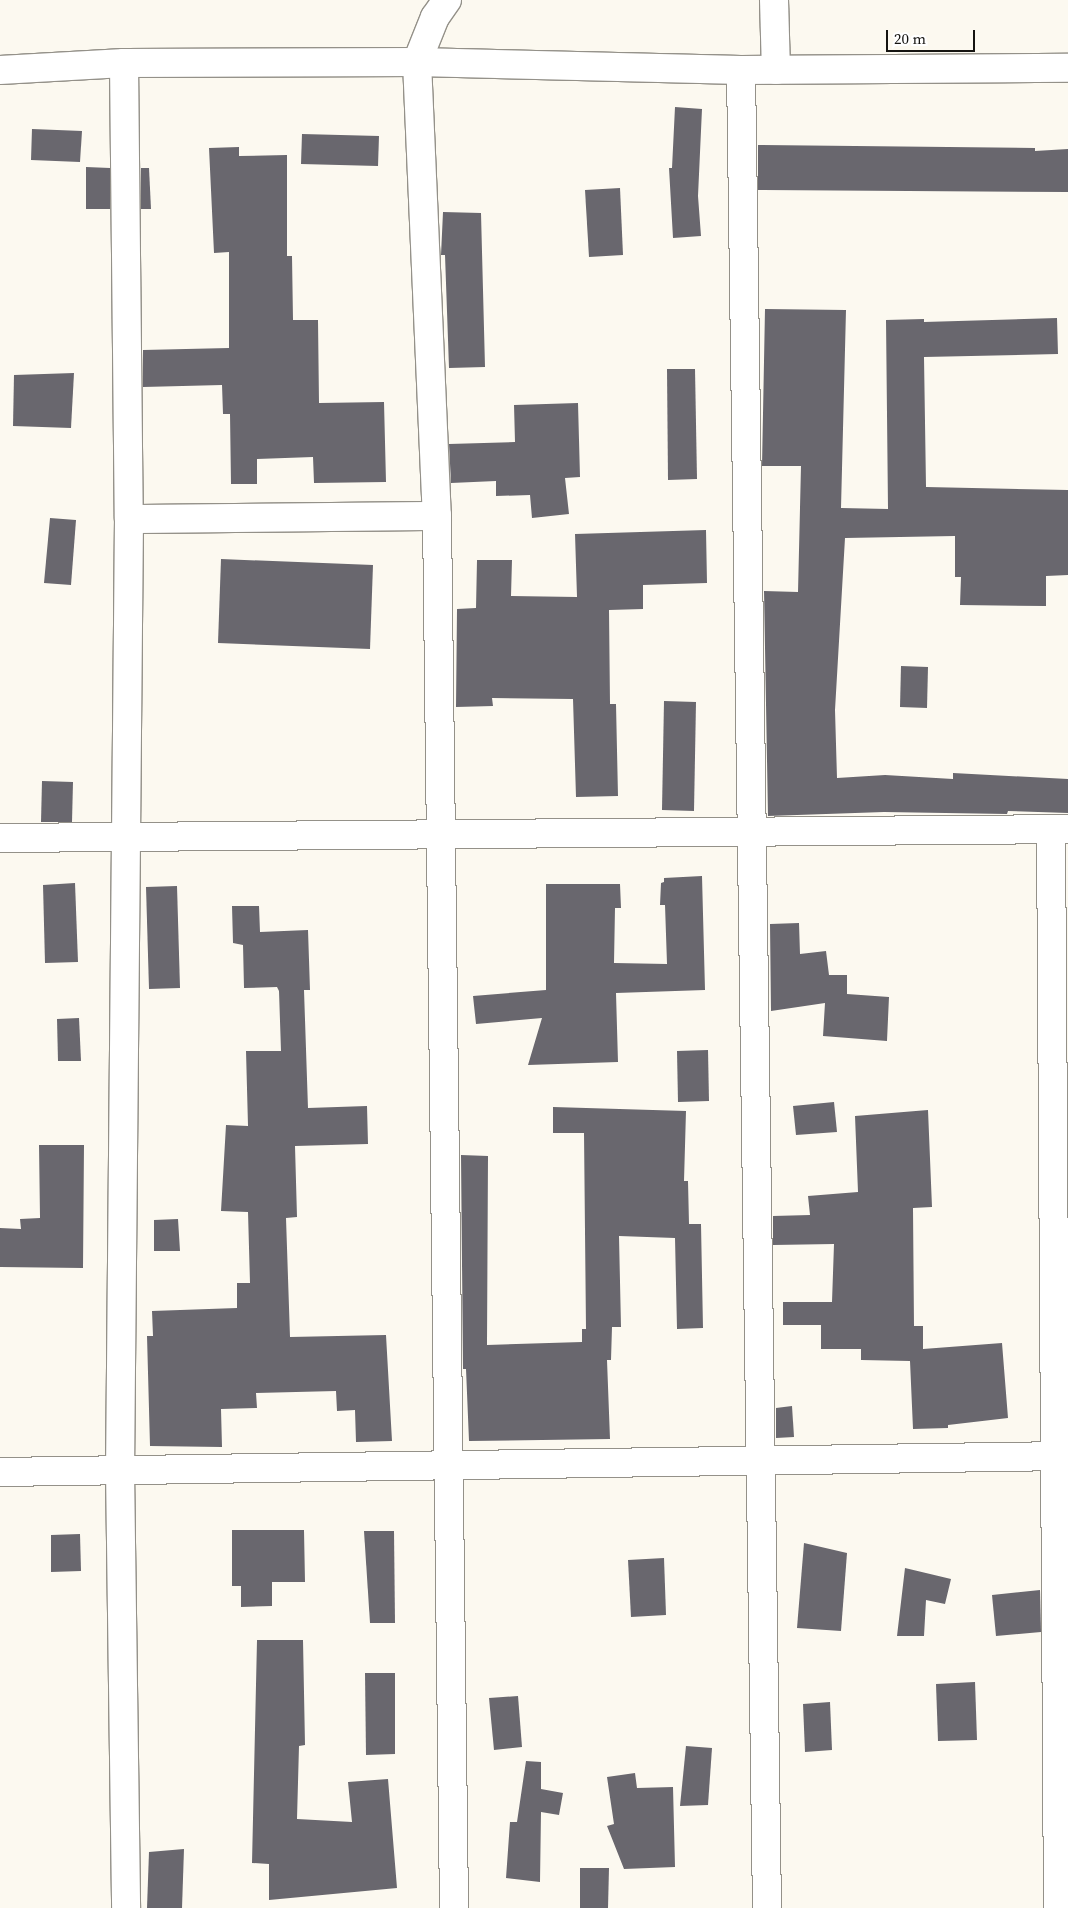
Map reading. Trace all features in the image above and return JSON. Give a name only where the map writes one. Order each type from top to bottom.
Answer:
[{"type":"street","points":[[447,0],[435,17],[417,62],[437,516],[447,1466],[454,1908]]},
{"type":"street","points":[[774,0],[776,70]]},
{"type":"street","points":[[0,70],[124,63],[417,62],[741,70],[1068,68]]},
{"type":"street","points":[[124,63],[128,519],[120,1470],[126,1908]]},
{"type":"street","points":[[741,70],[767,1908]]},
{"type":"street","points":[[128,519],[437,516]]},
{"type":"street","points":[[0,838],[441,832],[1060,829],[1061,1456],[1058,1908]]},
{"type":"street","points":[[0,1472],[1061,1456]]},
{"type":"building","points":[[675,107],[702,109],[698,196],[701,236],[673,238],[669,168],[672,168]]},
{"type":"building","points":[[32,129],[82,131],[80,162],[31,160]]},
{"type":"building","points":[[302,134],[379,136],[378,166],[301,164]]},
{"type":"building","points":[[758,145],[1035,148],[1035,151],[1068,149],[1068,192],[758,190]]},
{"type":"building","points":[[239,147],[239,156],[287,155],[287,256],[292,256],[293,320],[318,320],[319,403],[384,402],[386,482],[314,483],[313,457],[257,459],[257,484],[231,484],[230,414],[223,414],[222,385],[143,387],[143,350],[229,348],[229,252],[214,253],[209,148]]},
{"type":"building","points":[[86,167],[110,168],[110,209],[86,209]]},
{"type":"building","points":[[141,168],[149,168],[151,209],[141,209]]},
{"type":"building","points":[[620,188],[623,255],[589,257],[585,190]]},
{"type":"building","points":[[443,212],[481,213],[485,367],[449,368],[445,255],[441,255]]},
{"type":"building","points":[[765,309],[846,310],[841,508],[888,509],[886,320],[924,319],[924,322],[1057,318],[1058,354],[924,357],[926,487],[1068,490],[1068,575],[1046,576],[1046,606],[960,605],[961,577],[955,577],[955,536],[845,538],[835,710],[837,778],[885,775],[953,779],[953,773],[1068,779],[1068,813],[1008,811],[1007,814],[884,812],[768,816],[764,591],[798,592],[801,466],[762,466]]},
{"type":"building","points":[[667,369],[695,369],[697,479],[668,480]]},
{"type":"building","points":[[74,373],[71,428],[13,426],[14,375]]},
{"type":"building","points":[[578,403],[580,477],[565,478],[569,514],[532,518],[530,495],[496,496],[496,481],[451,483],[449,444],[515,442],[514,405]]},
{"type":"building","points":[[50,518],[76,520],[71,585],[44,583]]},
{"type":"building","points":[[706,530],[707,583],[643,585],[643,609],[609,610],[610,704],[616,704],[618,796],[576,797],[573,699],[492,698],[493,706],[456,707],[457,609],[476,608],[477,560],[512,560],[511,596],[577,597],[575,534]]},
{"type":"building","points":[[221,559],[373,565],[370,649],[218,643]]},
{"type":"building","points":[[901,666],[928,667],[927,708],[900,707]]},
{"type":"building","points":[[664,701],[696,702],[694,811],[662,810]]},
{"type":"building","points":[[42,781],[73,782],[72,822],[41,822]]},
{"type":"building","points":[[702,876],[705,990],[616,993],[618,1062],[528,1065],[542,1018],[476,1024],[473,996],[546,990],[546,884],[620,884],[621,908],[615,908],[614,963],[667,964],[665,905],[660,905],[661,883],[664,882],[664,878]]},
{"type":"building","points":[[75,883],[78,962],[45,963],[43,885]]},
{"type":"building","points":[[177,886],[180,988],[149,989],[146,887]]},
{"type":"building","points":[[232,906],[259,906],[260,932],[308,930],[310,990],[304,990],[308,1108],[367,1106],[368,1144],[295,1146],[297,1217],[286,1218],[290,1337],[386,1335],[392,1441],[356,1442],[355,1410],[337,1411],[336,1391],[256,1393],[257,1408],[221,1409],[222,1447],[150,1446],[147,1336],[153,1336],[152,1311],[237,1308],[237,1283],[250,1283],[248,1212],[221,1211],[226,1125],[248,1126],[246,1051],[281,1051],[279,991],[277,987],[244,988],[243,945],[233,943]]},
{"type":"building","points":[[799,923],[800,954],[826,951],[829,975],[847,975],[847,994],[889,997],[887,1041],[823,1036],[825,1003],[771,1011],[770,924]]},
{"type":"building","points":[[79,1018],[81,1061],[58,1061],[57,1019]]},
{"type":"building","points":[[708,1050],[709,1101],[678,1102],[677,1051]]},
{"type":"building","points":[[834,1102],[837,1132],[796,1135],[793,1106]]},
{"type":"building","points":[[553,1107],[686,1111],[684,1181],[688,1181],[689,1224],[701,1224],[703,1328],[677,1329],[675,1238],[619,1236],[621,1327],[612,1327],[611,1360],[607,1360],[610,1439],[469,1441],[466,1369],[463,1369],[461,1155],[488,1156],[487,1345],[582,1342],[582,1329],[586,1329],[584,1133],[553,1133]]},
{"type":"building","points":[[928,1110],[932,1207],[913,1208],[914,1326],[923,1326],[923,1349],[1002,1343],[1008,1418],[948,1425],[948,1428],[913,1429],[910,1361],[861,1360],[861,1349],[821,1349],[821,1325],[783,1325],[783,1302],[832,1302],[834,1244],[773,1245],[773,1216],[810,1215],[808,1196],[858,1192],[855,1116]]},
{"type":"building","points":[[39,1145],[84,1145],[83,1268],[0,1267],[0,1228],[21,1229],[20,1219],[40,1218]]},
{"type":"building","points":[[178,1219],[180,1251],[154,1251],[154,1220]]},
{"type":"building","points":[[792,1406],[794,1437],[776,1438],[776,1408]]},
{"type":"building","points":[[232,1530],[304,1530],[305,1582],[272,1582],[272,1606],[241,1607],[241,1586],[232,1586]]},
{"type":"building","points":[[364,1531],[394,1531],[395,1623],[370,1623]]},
{"type":"building","points":[[80,1534],[81,1571],[51,1572],[51,1535]]},
{"type":"building","points":[[804,1543],[847,1553],[841,1631],[797,1628]]},
{"type":"building","points":[[664,1558],[666,1615],[631,1617],[628,1560]]},
{"type":"building","points":[[905,1568],[951,1579],[945,1604],[926,1600],[924,1636],[897,1636]]},
{"type":"building","points":[[1040,1590],[1041,1632],[996,1636],[992,1595]]},
{"type":"building","points":[[257,1640],[303,1640],[305,1745],[299,1746],[297,1819],[352,1822],[348,1782],[388,1779],[397,1888],[269,1900],[269,1864],[252,1863]]},
{"type":"building","points":[[365,1673],[395,1673],[395,1754],[366,1755]]},
{"type":"building","points":[[975,1682],[977,1740],[938,1741],[936,1684]]},
{"type":"building","points":[[518,1696],[522,1747],[494,1750],[489,1698]]},
{"type":"building","points":[[830,1702],[832,1750],[805,1752],[803,1704]]},
{"type":"building","points":[[686,1746],[712,1748],[708,1805],[680,1806]]},
{"type":"building","points":[[526,1761],[541,1762],[541,1789],[563,1793],[559,1815],[541,1812],[540,1882],[506,1878],[510,1822],[517,1822]]},
{"type":"building","points":[[635,1773],[637,1788],[673,1787],[675,1867],[624,1869],[607,1826],[614,1824],[607,1777]]},
{"type":"building","points":[[184,1849],[182,1908],[147,1908],[149,1852]]},
{"type":"building","points":[[580,1868],[609,1868],[608,1908],[580,1908]]}]
